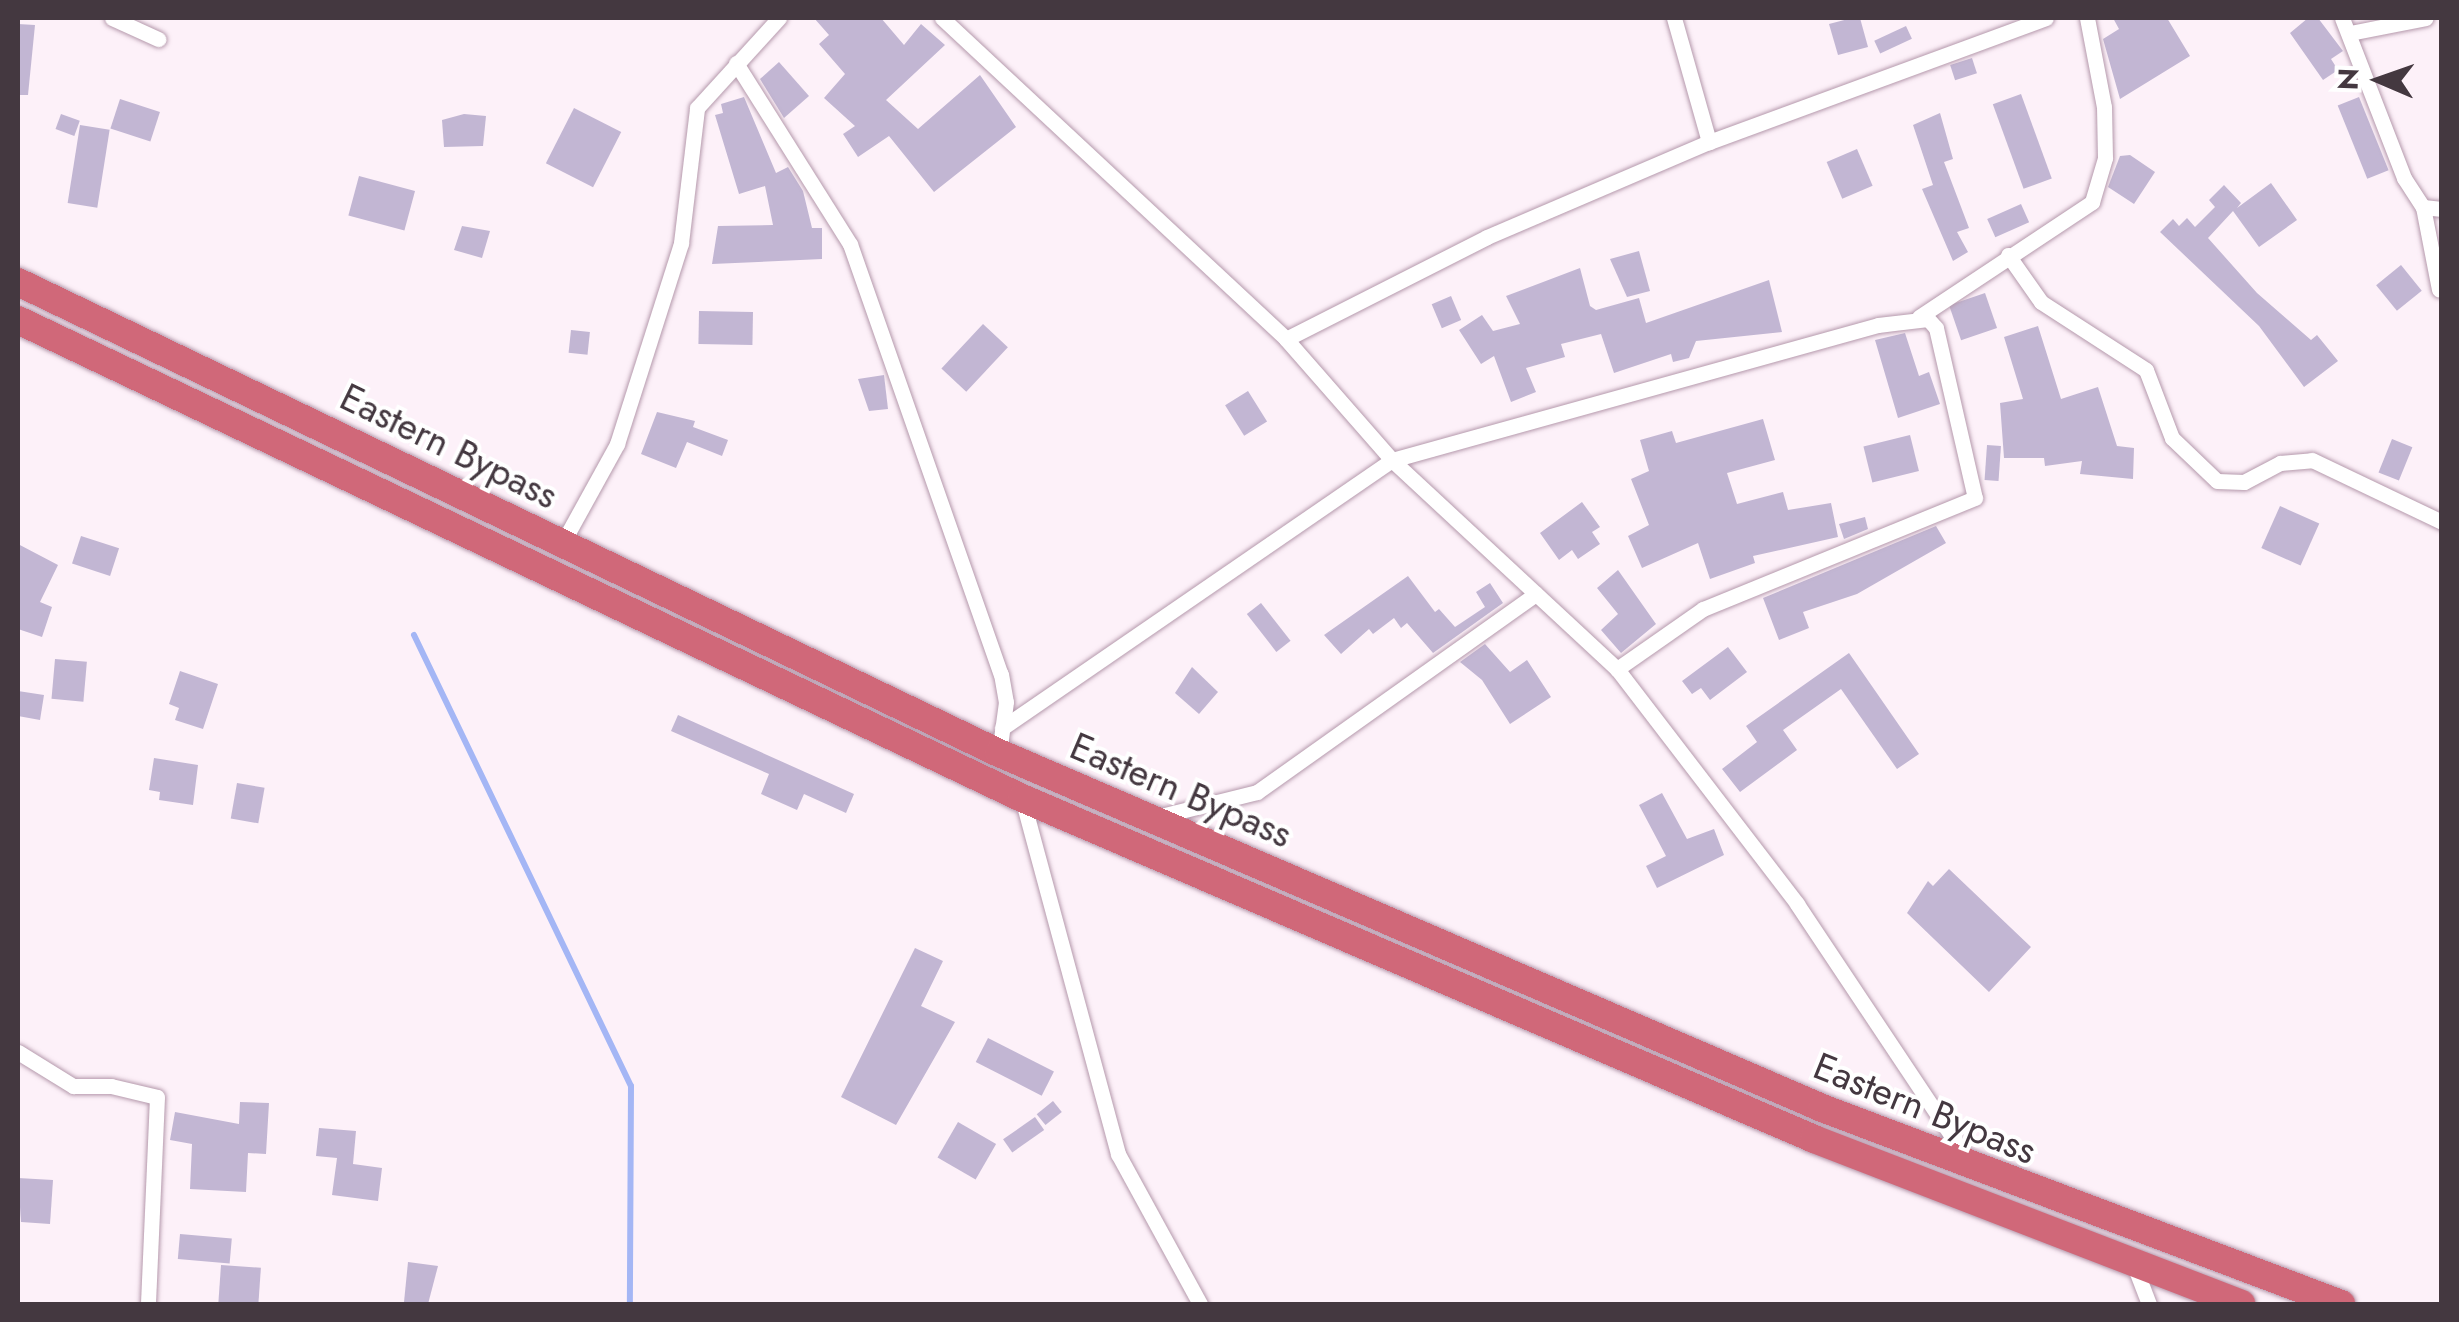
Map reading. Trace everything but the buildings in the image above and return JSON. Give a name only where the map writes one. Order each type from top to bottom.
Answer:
[{"type":"highway","name":"Eastern Bypass","points":[[18,282],[564,542],[1001,740],[1153,818],[1974,1170],[2341,1304]]},
{"type":"highway","name":"Eastern Bypass","points":[[18,320],[1022,798],[1814,1140],[2241,1304]]},
{"type":"street","points":[[112,18],[158,38]]},
{"type":"street","points":[[564,542],[616,444],[681,243],[698,108],[779,18]]},
{"type":"street","points":[[942,18],[1286,338],[1392,460],[1617,670],[1797,904],[1974,1170]]},
{"type":"street","points":[[1674,18],[1709,142]]},
{"type":"street","points":[[1286,338],[1487,237],[1709,142],[2046,18]]},
{"type":"street","points":[[1001,740],[1392,460],[1919,317],[2008,256],[2060,230],[2092,202],[2105,158],[2104,107],[2087,18]]},
{"type":"street","points":[[2342,18],[2404,178],[2423,207],[2439,289]]},
{"type":"street","points":[[2350,33],[2426,18]]},
{"type":"street","points":[[736,63],[850,244],[1000,674],[1001,740]]},
{"type":"street","points":[[2423,207],[2442,209]]},
{"type":"street","points":[[2008,256],[2041,302],[2146,370],[2172,438],[2218,481],[2244,482],[2280,462],[2312,460],[2442,522]]},
{"type":"street","points":[[1617,670],[1703,609],[1974,498],[1936,328],[1919,317]]},
{"type":"street","points":[[1153,818],[1256,792],[1536,594]]},
{"type":"street","points":[[1022,798],[1118,1154],[1200,1304]]},
{"type":"street","points":[[18,1052],[73,1086],[111,1086],[158,1097],[148,1304]]},
{"type":"street","points":[[2134,1264],[2150,1304]]},
{"type":"waterway","points":[[414,635],[631,1086],[630,1304]]}]
